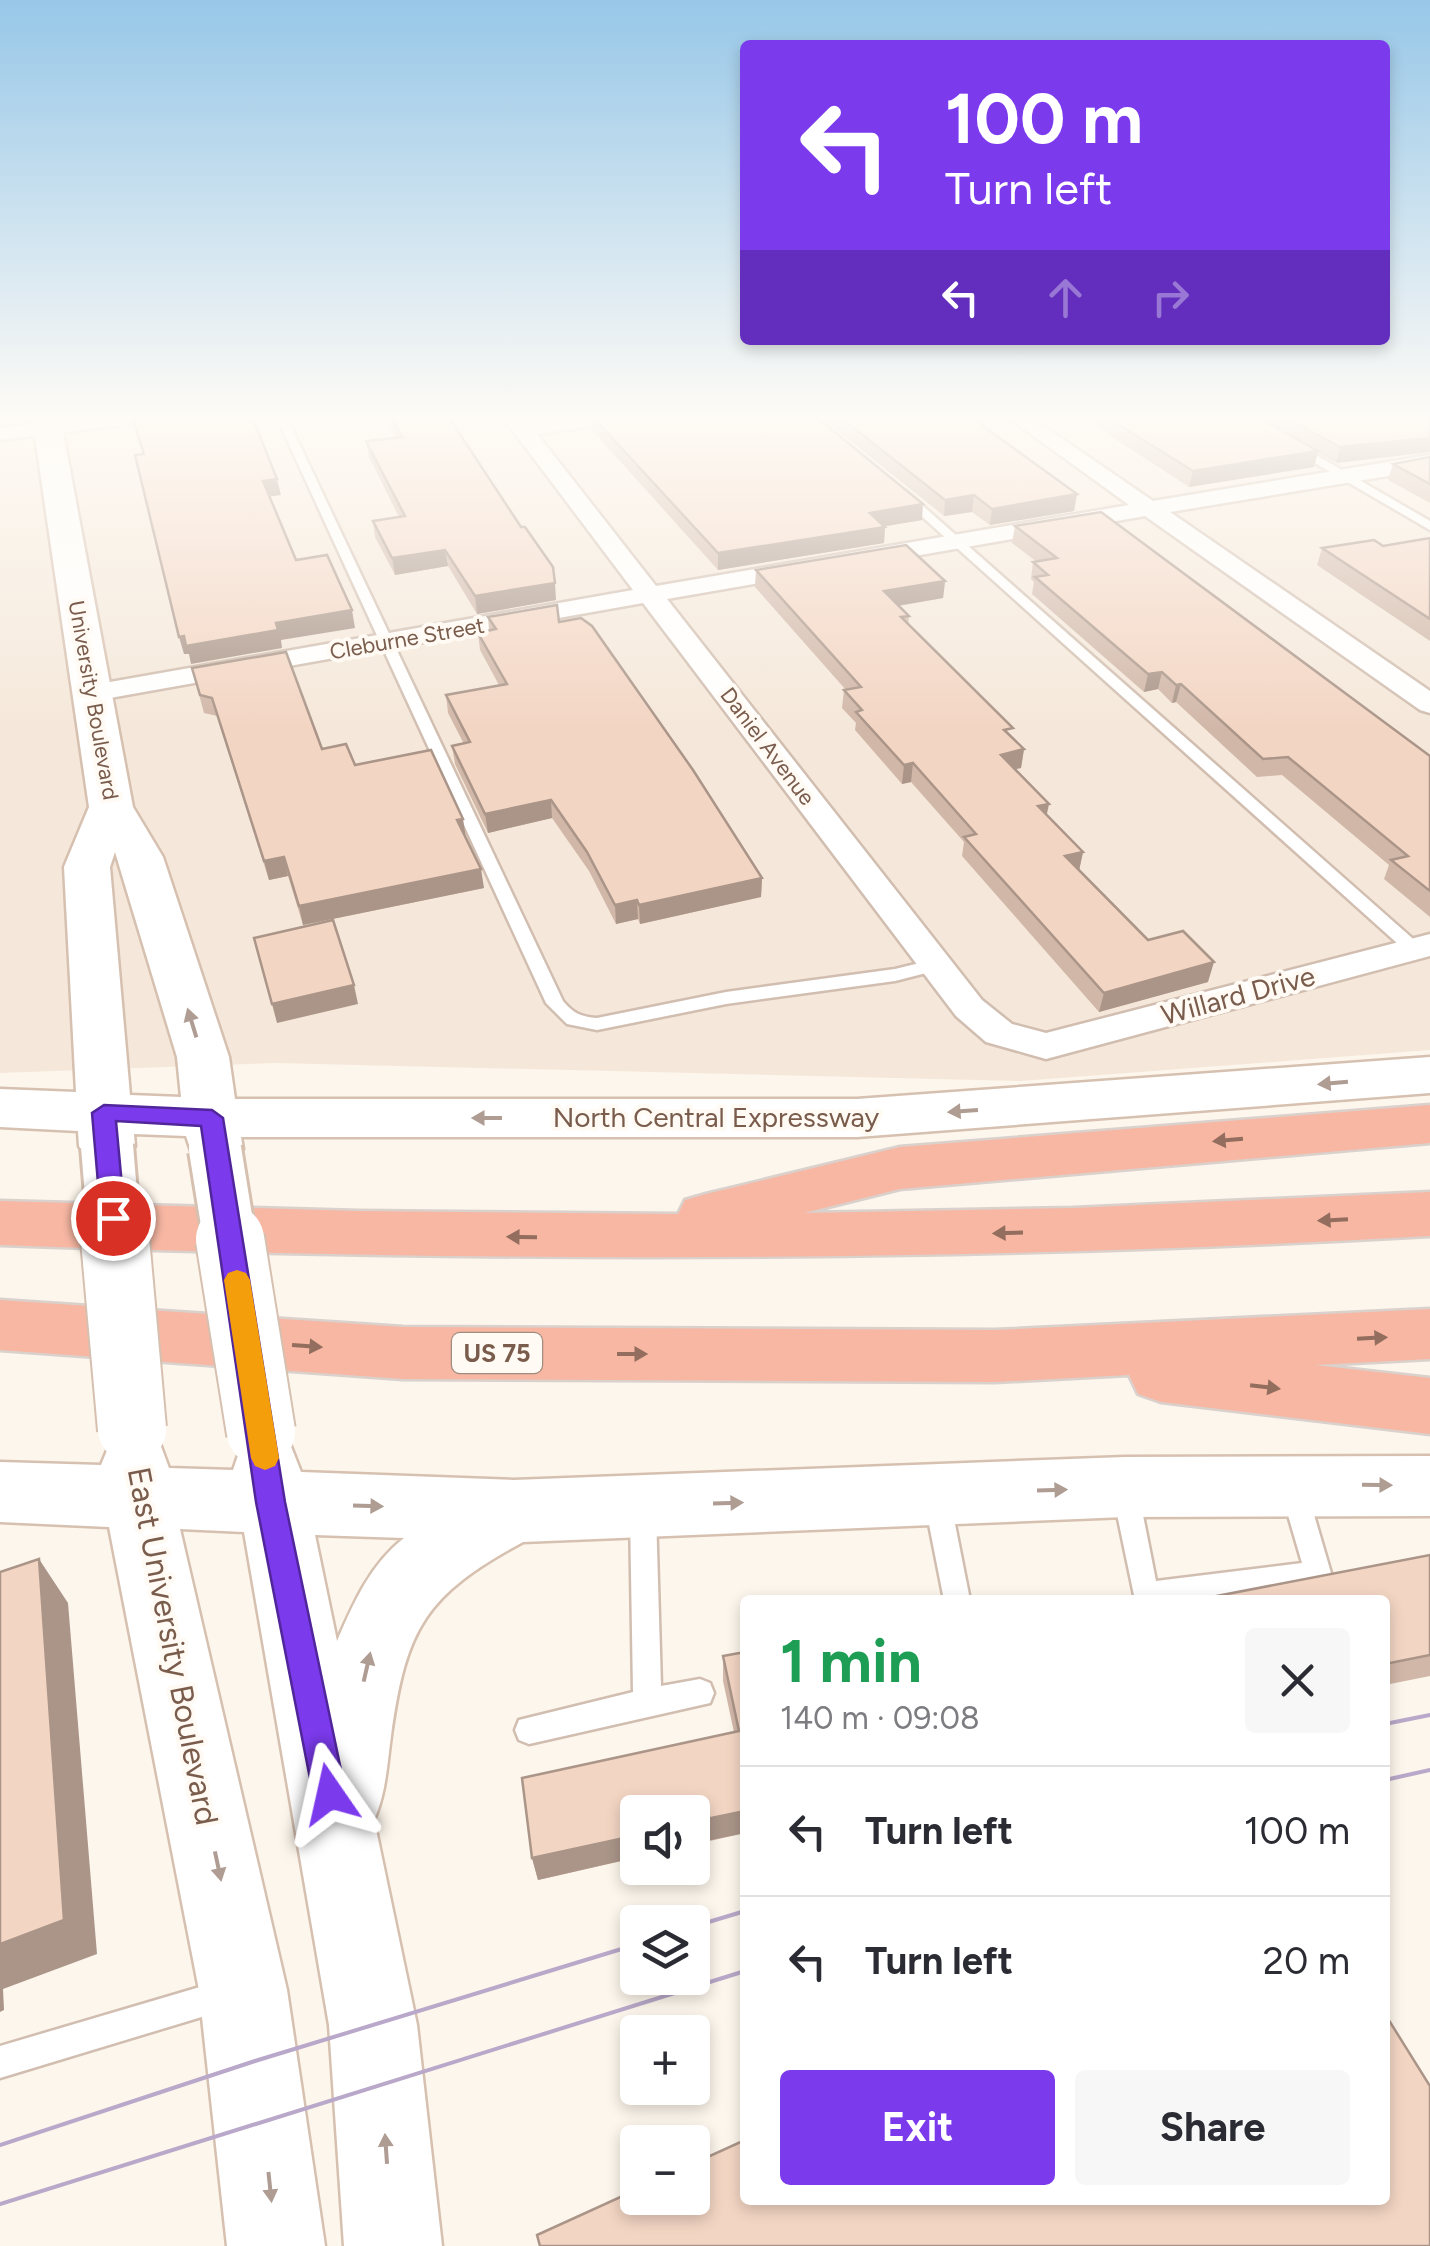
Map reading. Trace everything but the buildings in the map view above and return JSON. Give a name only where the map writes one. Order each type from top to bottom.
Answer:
[{"type":"highway","points":[[620,1238],[900,1168],[1430,1124]]},
{"type":"highway","points":[[0,1223],[620,1238],[1004,1233],[1430,1214]]},
{"type":"highway","name":"US 75","points":[[0,1325],[403,1353],[994,1356],[1430,1334]]},
{"type":"highway","points":[[994,1356],[1430,1406]]},
{"type":"street","name":"University Boulevard","points":[[64,521],[111,807],[142,858],[203,1057],[214,1134]]},
{"type":"street","name":"Daniel Avenue","points":[[594,521],[969,1008],[999,1033],[1046,1046]]},
{"type":"street","name":"Cleburne Street","points":[[93,693],[1073,521]]},
{"type":"street","points":[[1168,521],[1430,704]]},
{"type":"street","name":"East University Boulevard","points":[[111,807],[87,866],[105,1130],[135,1463],[243,1990],[276,2246]]},
{"type":"street","name":"Willard Drive","points":[[1046,1046],[1422,947]]},
{"type":"street","name":"North Central Expressway","points":[[0,1108],[105,1130],[214,1134],[857,1118],[1430,1075]]},
{"type":"street","points":[[214,1134],[266,1467],[381,2084],[393,2246]]},
{"type":"street","points":[[0,1492],[135,1463],[266,1467],[514,1511],[1124,1487],[1430,1486]]},
{"type":"street","points":[[337,1832],[368,1657],[397,1596],[421,1568],[514,1511]]},
{"type":"lane","points":[[329,521],[555,1004],[565,1016],[579,1024],[597,1024],[726,998],[895,975],[936,965]]},
{"type":"lane","points":[[935,521],[1422,947]]},
{"type":"lane","points":[[1124,1487],[1146,1595],[1318,1573],[1292,1484]]},
{"type":"lane","points":[[936,1494],[956,1595]]},
{"type":"lane","points":[[642,1506],[647,1702]]},
{"type":"lane","points":[[529,1730],[700,1693]]},
{"type":"lane","points":[[0,2062],[243,1990]]},
{"type":"shaded area","points":[[0,521],[1430,521],[1430,1050],[1021,1081],[275,1063],[0,1073]]},
{"type":"tram line","points":[[1390,1723],[1430,1715]]},
{"type":"tram line","points":[[1390,1779],[1430,1770]]},
{"type":"tram line","points":[[710,1922],[740,1913]]},
{"type":"tram line","points":[[0,2145],[255,2061],[620,1949]]},
{"type":"tram line","points":[[0,2204],[740,1973]]},
{"type":"slow traffic","points":[[237,1280],[265,1458]]},
{"type":"route","points":[[113,1218],[104,1113],[212,1118],[270,1502],[330,1794]]}]
